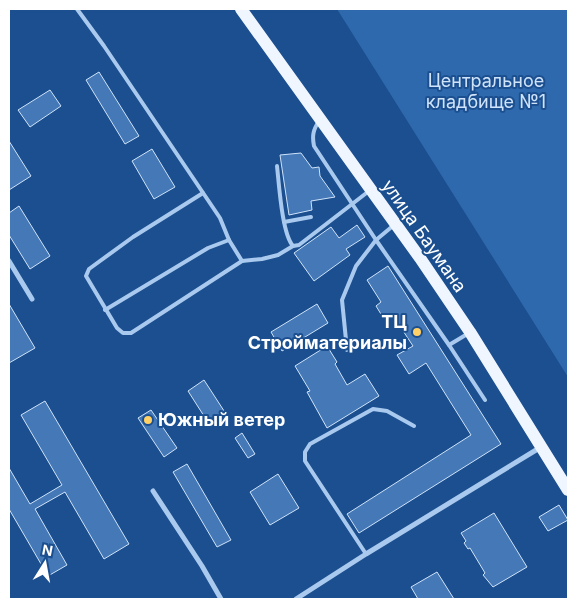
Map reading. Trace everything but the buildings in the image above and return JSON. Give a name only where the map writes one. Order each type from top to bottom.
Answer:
[{"type":"main road","name":"улица Баумана","points":[[241,9],[420,258],[470,332],[568,490]]},
{"type":"street","points":[[9,261],[32,299]]},
{"type":"street","points":[[296,599],[542,447]]},
{"type":"street","points":[[153,491],[202,566],[221,599]]},
{"type":"lane","points":[[77,9],[204,193],[220,218],[229,240],[242,261]]},
{"type":"lane","points":[[320,120],[314,128],[312,137],[314,146],[485,400]]},
{"type":"lane","points":[[277,166],[284,222],[293,246]]},
{"type":"lane","points":[[204,193],[133,237],[89,270],[86,276],[105,310],[117,328],[123,333],[130,332],[242,261],[278,255],[293,246],[300,245],[371,190]]},
{"type":"lane","points":[[284,222],[311,217]]},
{"type":"lane","points":[[347,350],[342,300],[356,266],[376,240],[395,224]]},
{"type":"lane","points":[[105,310],[208,248],[229,240]]},
{"type":"lane","points":[[449,345],[470,332]]},
{"type":"lane","points":[[366,554],[305,461],[305,452],[310,444],[372,409],[387,411],[414,426]]},
{"type":"green space","name":"Центральное кладбище №1","points":[[337,9],[568,9],[568,377]]},
{"type":"place","name":"ТЦ Стройматериалы","points":[[417,332]]},
{"type":"place","name":"Южный ветер","points":[[148,420]]}]
